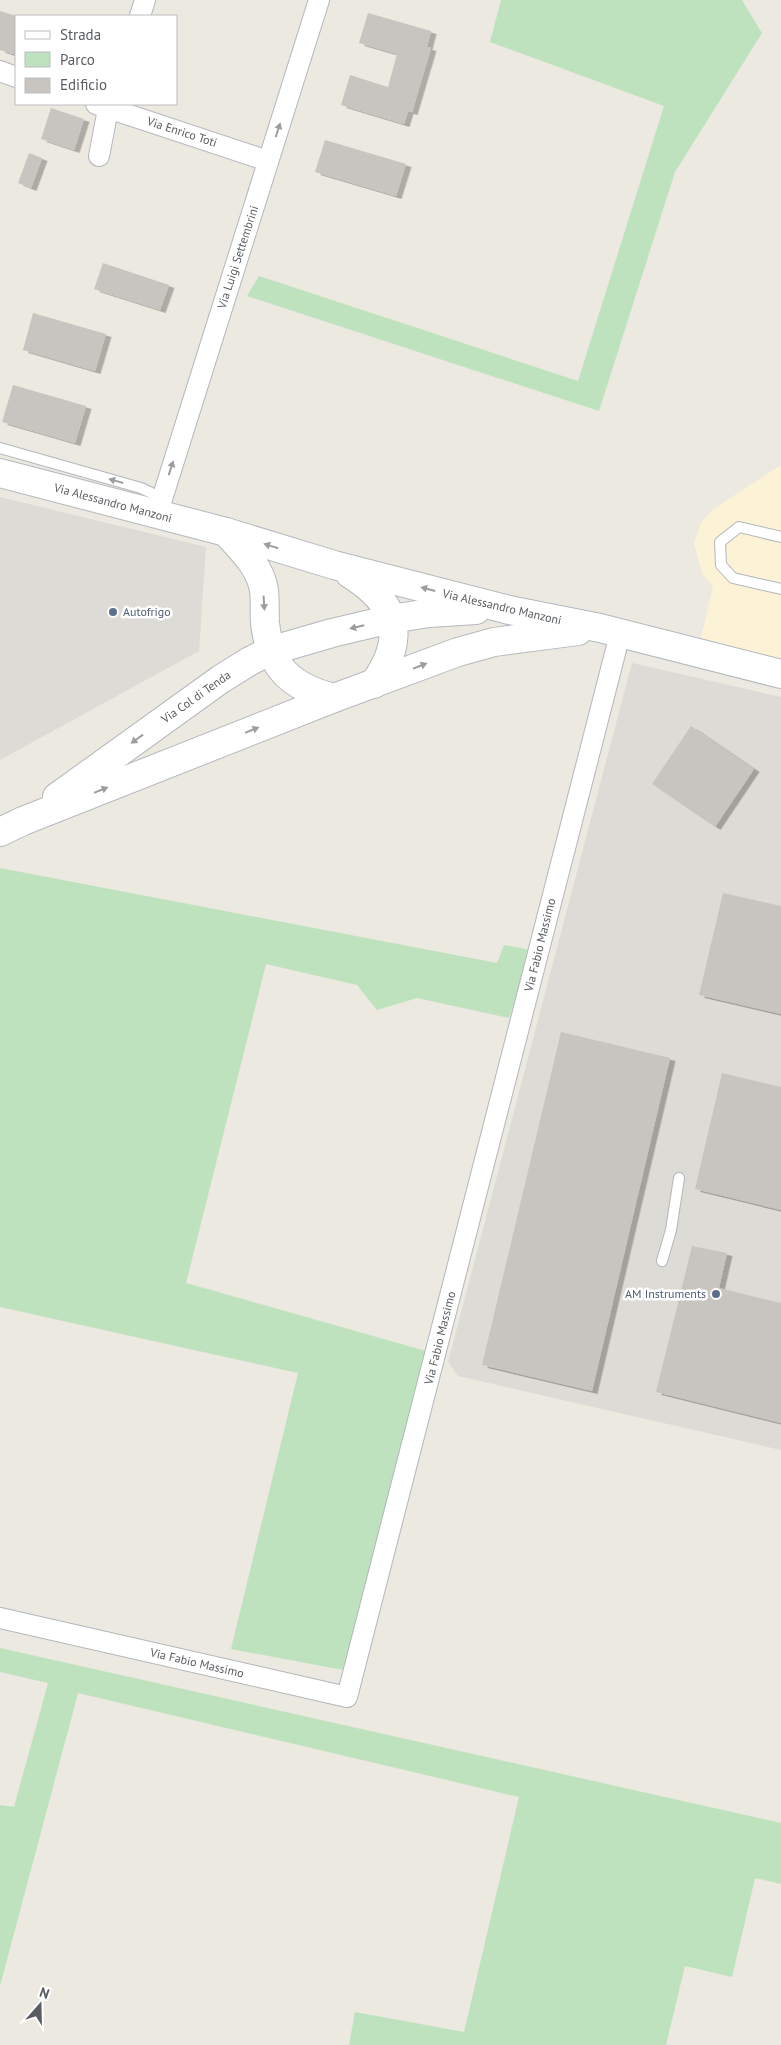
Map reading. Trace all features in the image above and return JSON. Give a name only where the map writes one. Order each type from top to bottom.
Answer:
[{"type":"main road","name":"Via Alessandro Manzoni","points":[[0,472],[159,507],[226,532],[334,565],[509,610],[610,631],[781,674]]},
{"type":"main road","points":[[226,532],[255,566],[263,586],[265,623],[270,652],[280,668],[298,684],[314,692],[334,698]]},
{"type":"main road","points":[[334,565],[368,586],[383,600],[392,619],[394,627],[393,647],[387,666],[374,684]]},
{"type":"main road","name":"Via Col di Tenda","points":[[11,827],[221,678],[270,652],[332,633],[392,619],[462,610],[509,610]]},
{"type":"main road","name":"Via Col di Tenda","points":[[11,827],[334,698],[458,652],[494,642],[610,631]]},
{"type":"street","points":[[140,15],[145,0]]},
{"type":"street","name":"Via Luigi Settembrini","points":[[159,507],[319,0]]},
{"type":"street","points":[[0,71],[15,77]]},
{"type":"street","points":[[99,156],[104,105]]},
{"type":"street","name":"Via Enrico Toti","points":[[104,105],[268,161]]},
{"type":"street","name":"Via Fabio Massimo","points":[[0,1618],[348,1697],[610,631]]},
{"type":"lane","points":[[0,448],[140,488],[159,507]]},
{"type":"lane","points":[[781,537],[739,527],[720,542],[721,565],[733,578],[781,589]]},
{"type":"lane","points":[[662,1261],[671,1230],[679,1178]]},
{"type":"shaded area","points":[[781,465],[781,659],[701,638],[713,586],[702,574],[694,543],[701,523],[712,510]]},
{"type":"shaded area","points":[[0,497],[206,547],[199,651],[0,760]]},
{"type":"shaded area","points":[[632,663],[781,697],[781,1450],[458,1376],[448,1362]]},
{"type":"green space","points":[[501,0],[742,0],[762,33],[675,172],[599,411],[247,296],[259,276],[578,381],[664,106],[490,42]]},
{"type":"green space","points":[[0,868],[497,963],[504,945],[531,950],[509,1018],[417,998],[377,1010],[357,985],[266,964],[186,1283],[426,1351],[343,1670],[231,1649],[298,1373],[0,1307]]},
{"type":"green space","points":[[0,1648],[781,1823],[781,1884],[755,1878],[732,1977],[685,1966],[666,2045],[349,2045],[355,2012],[464,2032],[519,1797],[78,1693],[0,1986],[0,1805],[14,1807],[48,1683],[0,1672]]},
{"type":"building","points":[[0,11],[15,16],[15,47],[13,54],[0,50]]},
{"type":"building","points":[[368,13],[431,31],[427,47],[431,48],[412,112],[408,111],[404,124],[341,105],[350,75],[388,87],[397,54],[359,43]]},
{"type":"building","points":[[51,108],[84,119],[74,150],[41,139]]},
{"type":"building","points":[[325,140],[406,164],[396,196],[315,172]]},
{"type":"building","points":[[29,153],[42,158],[31,188],[18,183]]},
{"type":"building","points":[[103,263],[169,285],[160,310],[94,289]]},
{"type":"building","points":[[33,313],[106,334],[95,371],[23,350]]},
{"type":"building","points":[[13,385],[86,406],[75,443],[2,422]]},
{"type":"building","points":[[691,726],[754,769],[715,827],[652,784]]},
{"type":"building","points":[[723,893],[781,906],[781,1014],[699,995]]},
{"type":"building","points":[[561,1032],[670,1058],[592,1391],[482,1365]]},
{"type":"building","points":[[722,1073],[781,1087],[781,1210],[695,1189]]},
{"type":"building","points":[[692,1246],[727,1253],[719,1288],[781,1303],[781,1423],[656,1392]]},
{"type":"place","name":"Autofrigo","points":[[113,612]]},
{"type":"place","name":"AM Instruments","points":[[716,1294]]}]
